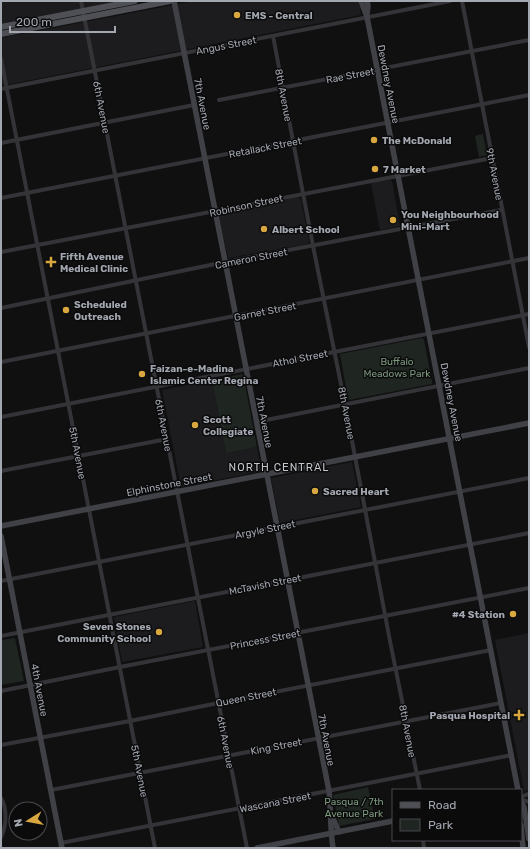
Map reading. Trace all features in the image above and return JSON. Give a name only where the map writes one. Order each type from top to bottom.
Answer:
[{"type":"main road","points":[[1,34],[135,1]]},
{"type":"main road","points":[[1,27],[170,1]]},
{"type":"street","name":"6th Avenue","points":[[81,1],[247,848]]},
{"type":"street","name":"7th Avenue","points":[[174,1],[329,791],[333,848]]},
{"type":"street","name":"Dewdney Avenue","points":[[361,1],[367,17],[388,122],[518,789]]},
{"type":"street","name":"Dewdney Avenue","points":[[367,1],[367,17]]},
{"type":"street","name":"Angus Street","points":[[1,89],[450,1]]},
{"type":"street","name":"9th Avenue","points":[[462,1],[529,347]]},
{"type":"street","name":"8th Avenue","points":[[272,36],[313,246],[346,404],[385,616],[420,789]]},
{"type":"street","name":"Rae Street","points":[[219,100],[529,40]]},
{"type":"street","name":"5th Avenue","points":[[1,59],[155,848]]},
{"type":"street","name":"Retallack Street","points":[[1,198],[529,95]]},
{"type":"street","points":[[1,143],[194,105]]},
{"type":"street","name":"Robinson Street","points":[[1,252],[492,158]]},
{"type":"street","name":"Cameron Street","points":[[1,308],[225,262],[502,210]]},
{"type":"street","name":"Garnet Street","points":[[1,362],[529,258]]},
{"type":"street","name":"Athol Street","points":[[1,417],[529,314]]},
{"type":"street","points":[[256,422],[529,368]]},
{"type":"street","name":"Elphinstone Street","points":[[1,526],[529,423]]},
{"type":"street","points":[[1,471],[167,439]]},
{"type":"street","name":"Argyle Street","points":[[1,581],[529,478]]},
{"type":"street","name":"McTavish Street","points":[[1,636],[529,533]]},
{"type":"street","name":"4th Avenue","points":[[1,536],[62,845]]},
{"type":"street","name":"Princess Street","points":[[1,691],[120,666],[529,588]]},
{"type":"street","name":"Queen Street","points":[[1,745],[491,650]]},
{"type":"street","name":"King Street","points":[[51,790],[406,720],[501,703]]},
{"type":"street","name":"Wascana Street","points":[[62,845],[150,826],[512,755]]},
{"type":"street","points":[[1,798],[6,817],[5,828],[1,836]]},
{"type":"street","points":[[522,802],[529,839]]},
{"type":"street","points":[[331,814],[339,832]]},
{"type":"street","points":[[257,848],[392,821]]},
{"type":"street","points":[[522,836],[523,848]]},
{"type":"shaded area","points":[[1,1],[121,1],[1,25]]},
{"type":"shaded area","points":[[194,1],[359,1],[361,15],[1,86],[1,38]]},
{"type":"shaded area","points":[[389,180],[392,181],[400,226],[380,230],[371,183]]},
{"type":"shaded area","name":"Albert School","points":[[298,197],[301,199],[309,241],[308,244],[228,258],[219,217],[220,214]]},
{"type":"shaded area","name":"Scott Collegiate","points":[[212,380],[226,453],[257,447],[262,471],[181,487],[162,390]]},
{"type":"shaded area","name":"Sacred Heart","points":[[352,462],[361,507],[280,523],[271,478]]},
{"type":"shaded area","name":"Seven Stones Community School","points":[[195,601],[203,647],[122,662],[114,617]]},
{"type":"shaded area","name":"Pasqua Hospital","points":[[529,633],[529,790],[524,791],[495,640]]},
{"type":"green space","points":[[483,134],[487,155],[479,157],[475,136]]},
{"type":"green space","name":"Buffalo Meadows Park","points":[[422,338],[424,340],[432,384],[348,399],[340,354]]},
{"type":"green space","points":[[243,374],[257,447],[226,453],[212,380]]},
{"type":"green space","points":[[15,638],[24,681],[1,685],[1,640]]},
{"type":"green space","name":"Pasqua / 7th Avenue Park","points":[[368,787],[375,819],[339,826],[333,795]]},
{"type":"place","name":"EMS - Central","points":[[237,15]]},
{"type":"place","name":"The McDonald","points":[[374,140]]},
{"type":"place","name":"7 Market","points":[[375,169]]},
{"type":"place","name":"You Neighbourhood Mini-Mart","points":[[393,220]]},
{"type":"place","name":"Albert School","points":[[264,229]]},
{"type":"place","name":"Fifth Avenue Medical Clinic","points":[[51,262]]},
{"type":"place","name":"Scheduled Outreach","points":[[66,310]]},
{"type":"place","name":"Faizan-e-Madina Islamic Center Regina","points":[[142,374]]},
{"type":"place","name":"Scott Collegiate","points":[[195,425]]},
{"type":"place","name":"Sacred Heart","points":[[315,491]]},
{"type":"place","name":"#4 Station","points":[[513,614]]},
{"type":"place","name":"Seven Stones Community School","points":[[159,632]]},
{"type":"place","name":"Pasqua Hospital","points":[[519,715]]},
{"type":"district","name":"NORTH CENTRAL","points":[[279,467]]}]
